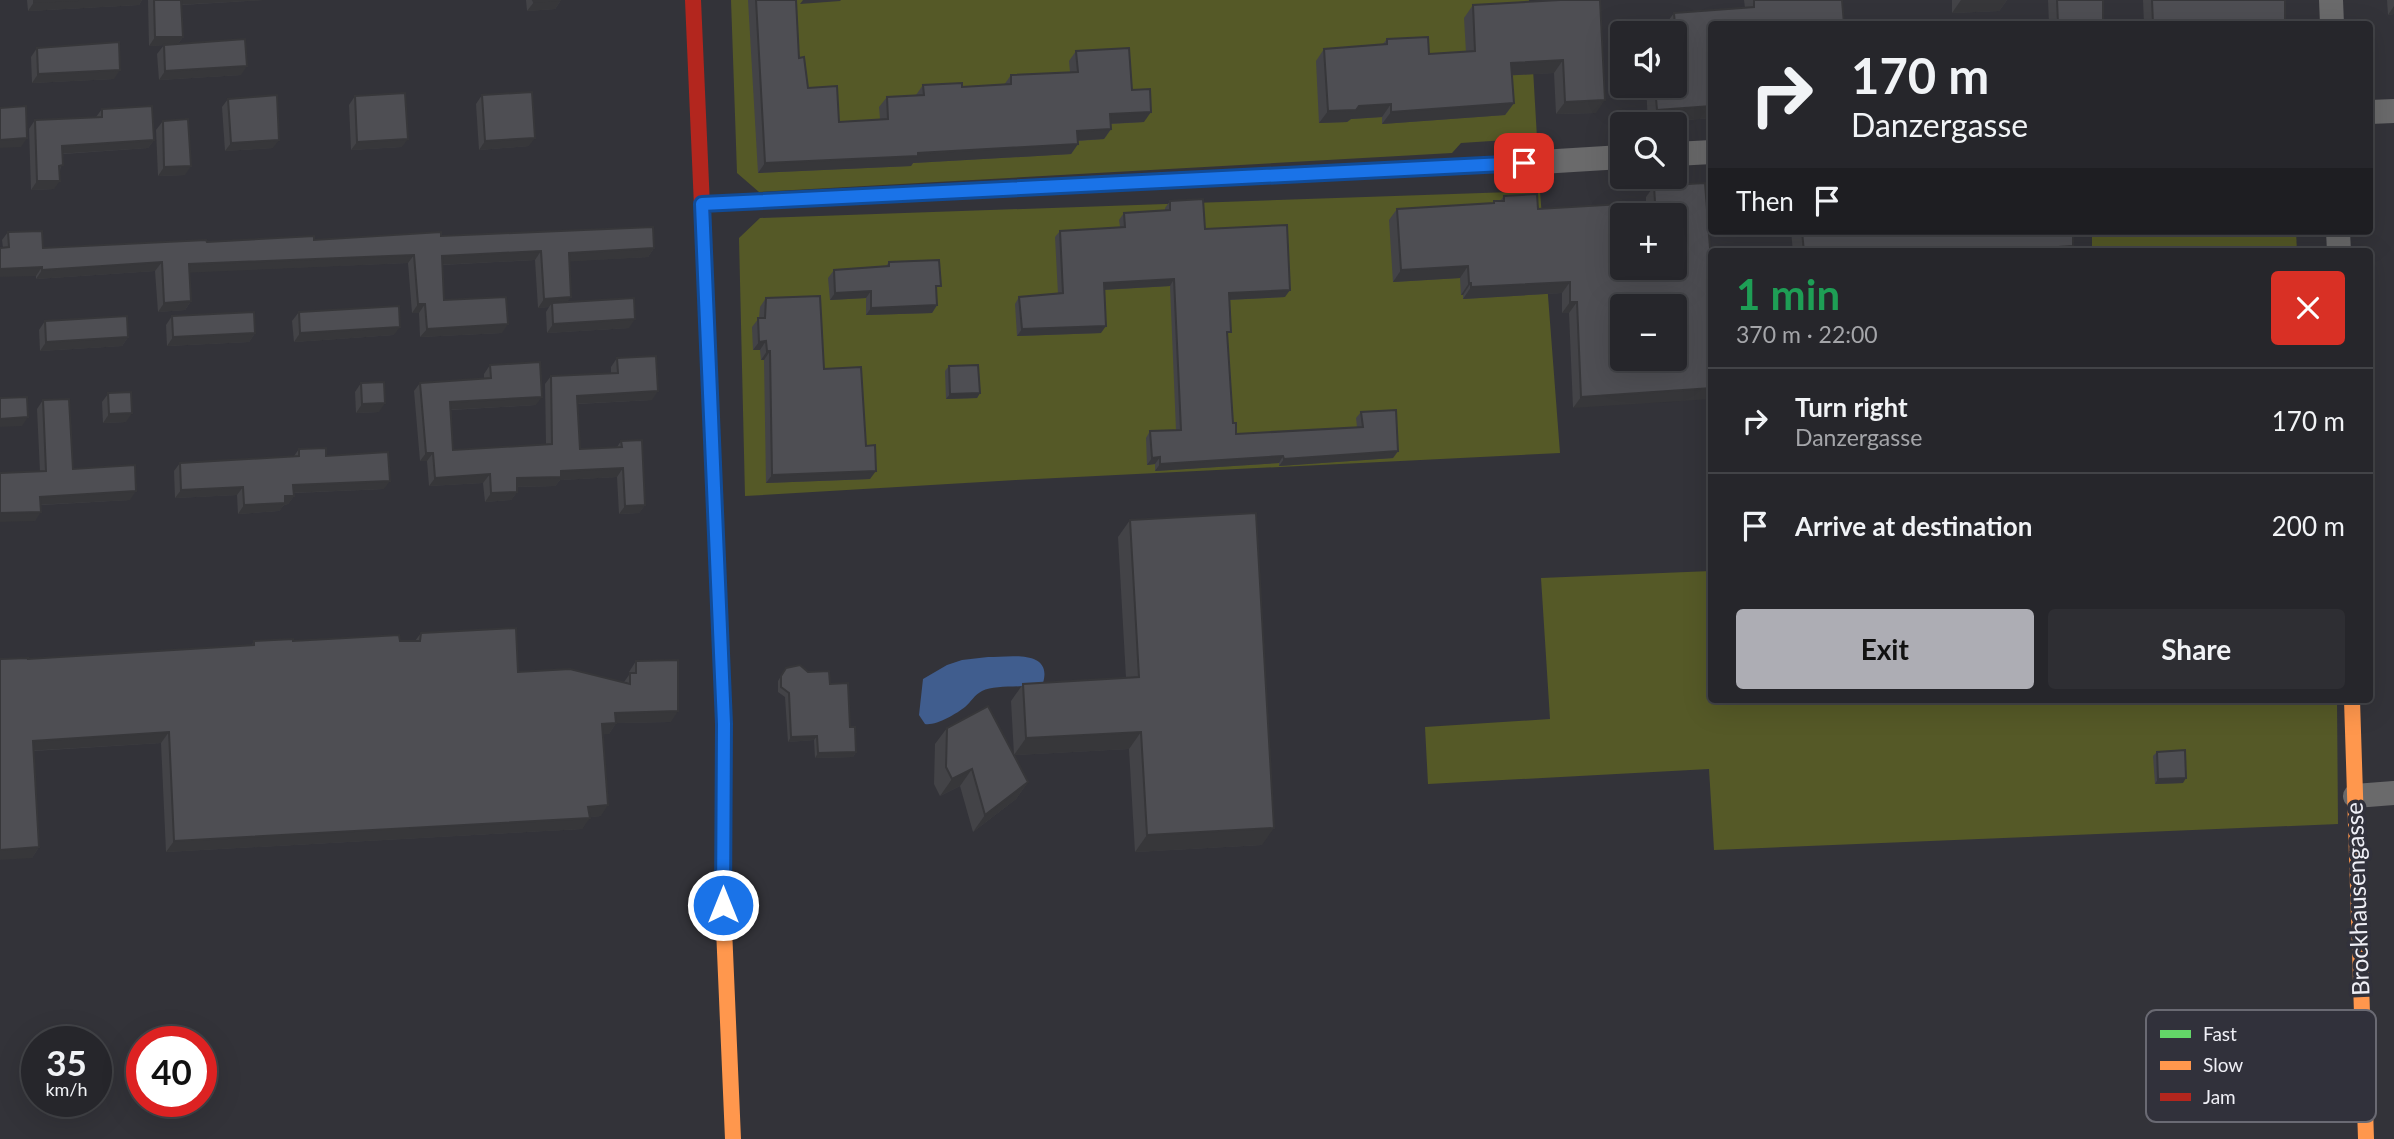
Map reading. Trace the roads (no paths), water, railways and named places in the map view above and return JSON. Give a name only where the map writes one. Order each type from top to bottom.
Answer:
[{"type":"street","points":[[693,0],[724,724],[723,905],[733,1139]]},
{"type":"street","points":[[2331,0],[2332,21]]},
{"type":"street","points":[[2373,112],[2394,111]]},
{"type":"street","points":[[1687,153],[1708,152]]},
{"type":"street","points":[[702,204],[1610,158]]},
{"type":"street","name":"Brockhausengasse","points":[[2352,703],[2362,1010]]},
{"type":"street","points":[[2355,796],[2394,793]]},
{"type":"water","points":[[1017,656],[1036,660],[1042,665],[1043,683],[988,689],[951,716],[925,724],[919,715],[923,679],[947,665],[988,657]]}]
